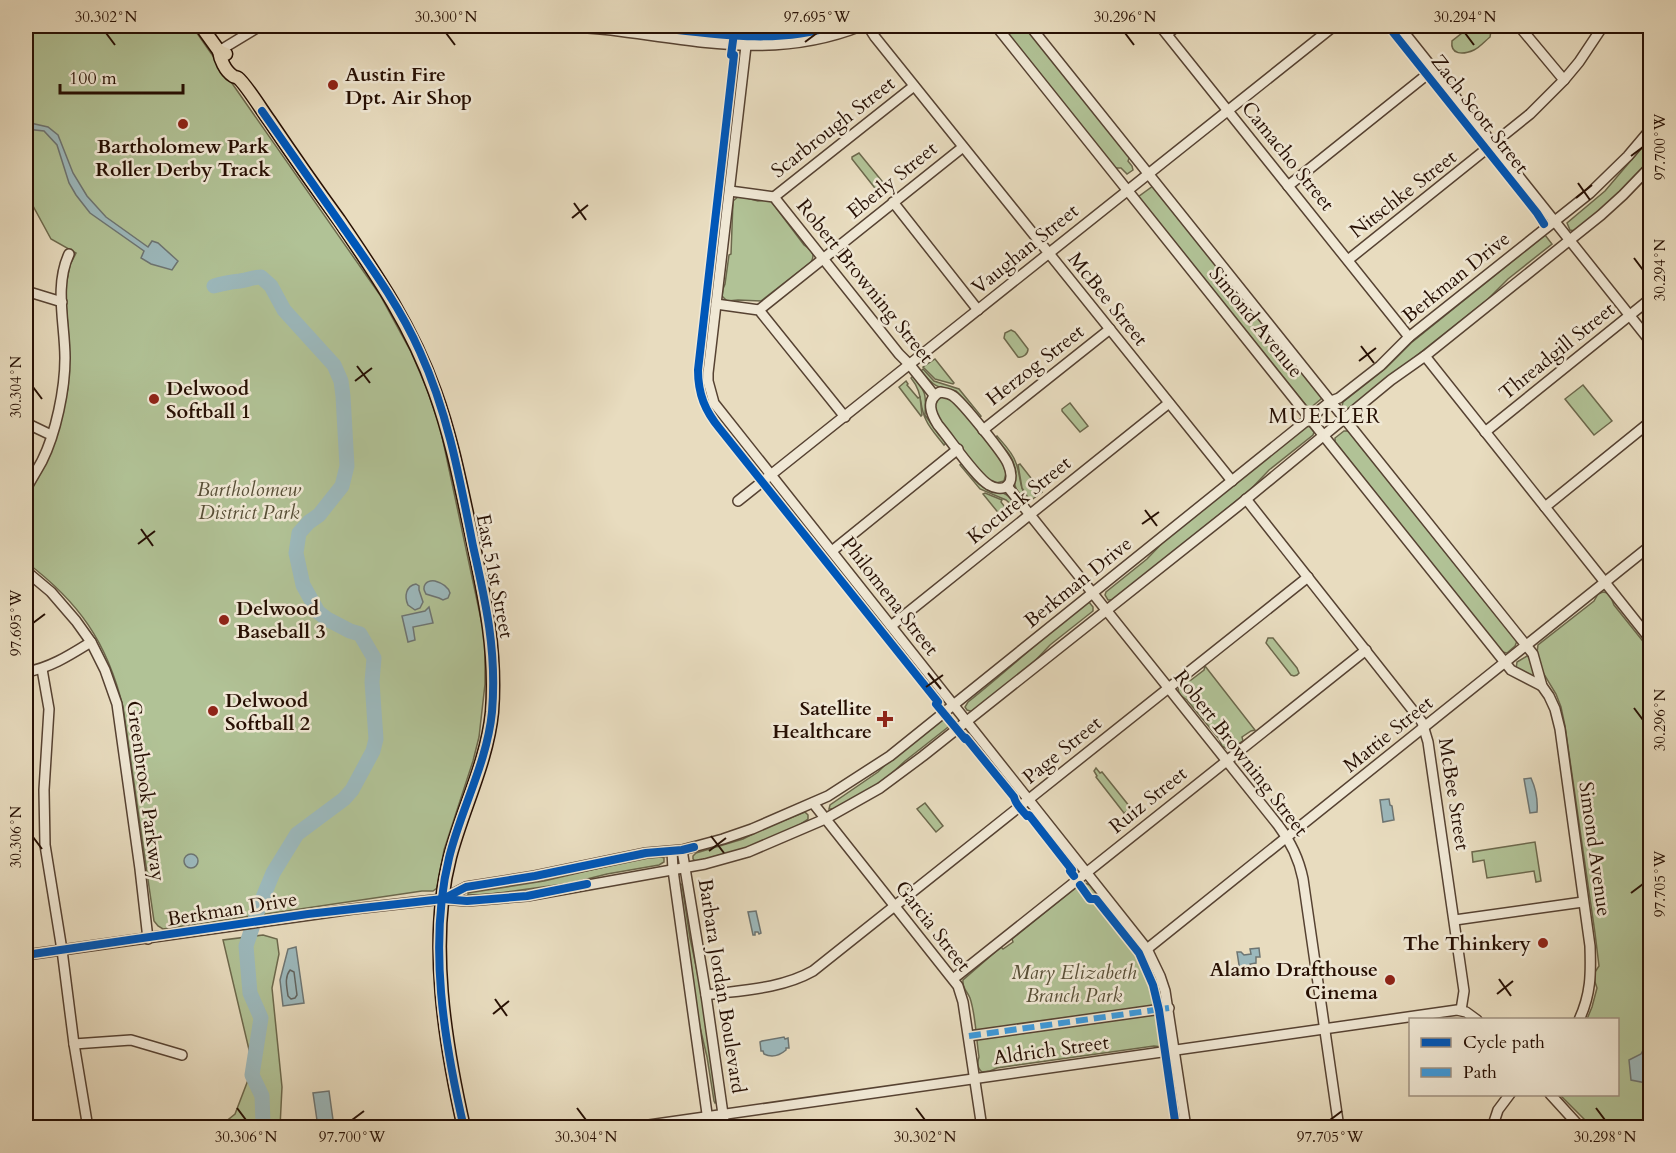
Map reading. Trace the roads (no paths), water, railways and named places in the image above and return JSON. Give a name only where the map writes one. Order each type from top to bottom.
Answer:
[{"type":"main road","name":"East 51st Street","points":[[201,26],[219,51],[220,59],[232,75],[238,78],[369,264],[404,319],[421,353],[451,442],[489,621],[493,666],[492,713],[488,737],[450,858],[443,899],[439,945],[449,1051],[464,1128]]},
{"type":"street","points":[[219,51],[260,26]]},
{"type":"street","points":[[556,26],[746,46],[802,42],[829,37],[861,26]]},
{"type":"street","name":"McBee Street","points":[[868,26],[874,37],[1232,481]]},
{"type":"street","name":"Simond Avenue","points":[[996,26],[1505,663],[1514,672],[1542,686]]},
{"type":"street","name":"Simond Avenue","points":[[1029,26],[1535,656],[1542,686],[1555,709],[1560,729],[1590,946],[1591,972],[1588,997],[1580,1018]]},
{"type":"street","name":"Camacho Street","points":[[1160,26],[1409,337]]},
{"type":"street","points":[[1167,34],[1178,26]]},
{"type":"street","name":"Vaughan Street","points":[[738,501],[1334,26]]},
{"type":"street","name":"Zach Scott Street","points":[[1399,26],[1650,341]]},
{"type":"street","points":[[1519,26],[1564,80]]},
{"type":"street","name":"Nitschke Street","points":[[1348,260],[1530,114],[1579,62],[1603,26]]},
{"type":"street","name":"Philomena Street","points":[[746,46],[708,373],[714,403],[1147,949],[1160,976],[1168,1008],[1186,1128]]},
{"type":"street","points":[[1288,186],[1434,69]]},
{"type":"street","name":"Scarbrough Street","points":[[774,197],[914,86]]},
{"type":"street","name":"Berkman Drive","points":[[443,899],[466,887],[535,876],[646,853],[677,851],[723,839],[813,803],[845,786],[876,766],[1331,401],[1339,398],[1380,366],[1409,337],[1607,178],[1650,130]]},
{"type":"street","name":"Eberly Street","points":[[759,310],[963,147]]},
{"type":"street","name":"Berkman Drive","points":[[26,955],[308,914],[443,899],[467,901],[527,896],[705,864],[772,843],[825,819],[885,784],[966,722],[1570,239],[1623,195],[1650,167]]},
{"type":"street","name":"Robert Browning Street","points":[[730,191],[774,197],[934,395]]},
{"type":"street","points":[[893,202],[978,309]]},
{"type":"street","points":[[26,489],[43,459],[62,397],[65,359],[61,285],[64,264],[69,254]]},
{"type":"street","points":[[26,291],[62,302]]},
{"type":"street","name":"Threadgill Street","points":[[1485,432],[1650,298]]},
{"type":"street","points":[[716,304],[759,310],[844,417]]},
{"type":"street","name":"Herzog Street","points":[[983,430],[1110,329]]},
{"type":"street","points":[[1425,356],[1650,639]]},
{"type":"street","points":[[940,392],[954,396],[983,430],[1008,464],[1010,481],[1002,488],[989,485],[981,478],[933,418],[931,402],[934,395],[940,392]]},
{"type":"street","name":"Kocurek Street","points":[[891,626],[1169,403]]},
{"type":"street","points":[[1545,507],[1650,422]]},
{"type":"street","points":[[26,423],[51,435]]},
{"type":"street","points":[[832,551],[958,449]]},
{"type":"street","name":"Robert Browning Street","points":[[1007,486],[1287,838],[1299,861],[1339,1128]]},
{"type":"street","name":"McBee Street","points":[[1246,499],[1417,714],[1424,728],[1455,920],[1464,991],[1461,1010]]},
{"type":"street","name":"Mattie Street","points":[[1147,949],[1650,546]]},
{"type":"street","name":"Greenbrook Parkway","points":[[26,571],[51,592],[91,642],[105,670],[117,704],[148,939]]},
{"type":"street","name":"Page Street","points":[[706,995],[781,985],[813,971],[1308,577]]},
{"type":"street","points":[[26,672],[42,669],[91,642]]},
{"type":"street","name":"Ruiz Street","points":[[953,979],[1366,650]]},
{"type":"street","points":[[42,669],[49,709],[44,790],[45,845],[87,1128]]},
{"type":"street","name":"Garcia Street","points":[[813,803],[958,986],[969,1036],[982,1128]]},
{"type":"street","name":"Barbara Jordan Boulevard","points":[[677,851],[685,868],[725,1128]]},
{"type":"street","name":"Barbara Jordan Boulevard","points":[[677,851],[673,870],[709,1128]]},
{"type":"street","points":[[1455,920],[1583,902]]},
{"type":"street","points":[[969,1036],[1168,1008]]},
{"type":"street","points":[[1461,1010],[1474,1018]]},
{"type":"street","name":"Aldrich Street","points":[[628,1128],[1461,1010]]},
{"type":"street","points":[[74,1044],[131,1040],[182,1055]]},
{"type":"street","points":[[1492,1128],[1498,1110],[1509,1096]]},
{"type":"street","points":[[1551,1096],[1581,1128]]},
{"type":"water","points":[[26,122],[48,127],[58,135],[73,173],[87,196],[106,217],[148,247],[152,241],[158,243],[178,261],[172,270],[151,264],[141,258],[144,251],[90,213],[69,183],[57,145],[44,131],[26,129]]},
{"type":"water","points":[[435,581],[448,588],[450,593],[448,598],[443,600],[426,594],[425,584]]},
{"type":"water","points":[[416,584],[419,586],[423,602],[420,608],[415,610],[408,605],[406,595],[408,589]]},
{"type":"water","points":[[429,607],[433,623],[413,627],[415,640],[408,642],[402,616],[425,611]]},
{"type":"water","points":[[1531,778],[1536,795],[1537,812],[1530,813],[1524,779]]},
{"type":"water","points":[[1389,799],[1394,820],[1383,822],[1380,800]]},
{"type":"water","points":[[188,854],[194,854],[198,861],[194,868],[188,868],[184,864],[184,858]]},
{"type":"water","points":[[756,911],[761,933],[755,932],[753,935],[748,912]]},
{"type":"water","points":[[296,947],[304,1003],[283,1006],[280,980],[288,949]]},
{"type":"water","points":[[1259,948],[1260,957],[1256,957],[1256,963],[1250,964],[1251,969],[1240,971],[1237,952],[1244,955],[1251,954],[1250,949]]},
{"type":"water","points":[[1650,1037],[1650,1087],[1646,1083],[1631,1080],[1629,1060],[1641,1054]]},
{"type":"water","points":[[788,1038],[789,1048],[781,1054],[770,1056],[761,1051],[760,1042]]},
{"type":"water","points":[[329,1091],[334,1127],[318,1127],[313,1093]]},
{"type":"waterway","points":[[214,286],[261,277],[271,286],[284,310],[334,365],[341,381],[347,466],[342,486],[319,515],[299,533],[296,553],[303,585],[318,612],[327,619],[360,634],[374,658],[372,682],[376,739],[373,751],[352,790],[344,799],[297,834],[273,873],[246,946],[250,993],[261,1018],[252,1075],[262,1096],[263,1123],[261,1128]]},
{"type":"place","name":"Austin Fire Dpt. Air Shop","points":[[333,85]]},
{"type":"place","name":"Bartholomew Park Roller Derby Track","points":[[183,124]]},
{"type":"place","name":"Delwood Softball 1","points":[[154,399]]},
{"type":"place","name":"Delwood Baseball 3","points":[[224,620]]},
{"type":"place","name":"Delwood Softball 2","points":[[213,711]]},
{"type":"place","name":"Satellite Healthcare","points":[[885,719]]},
{"type":"place","name":"The Thinkery","points":[[1543,943]]},
{"type":"place","name":"Alamo Drafthouse Cinema","points":[[1390,980]]},
{"type":"district","name":"MUELLER","points":[[1325,416]]},
{"type":"park label","name":"Bartholomew District Park","points":[[249,500]]},
{"type":"park label","name":"Mary Elizabeth Branch Park","points":[[1074,984]]}]
